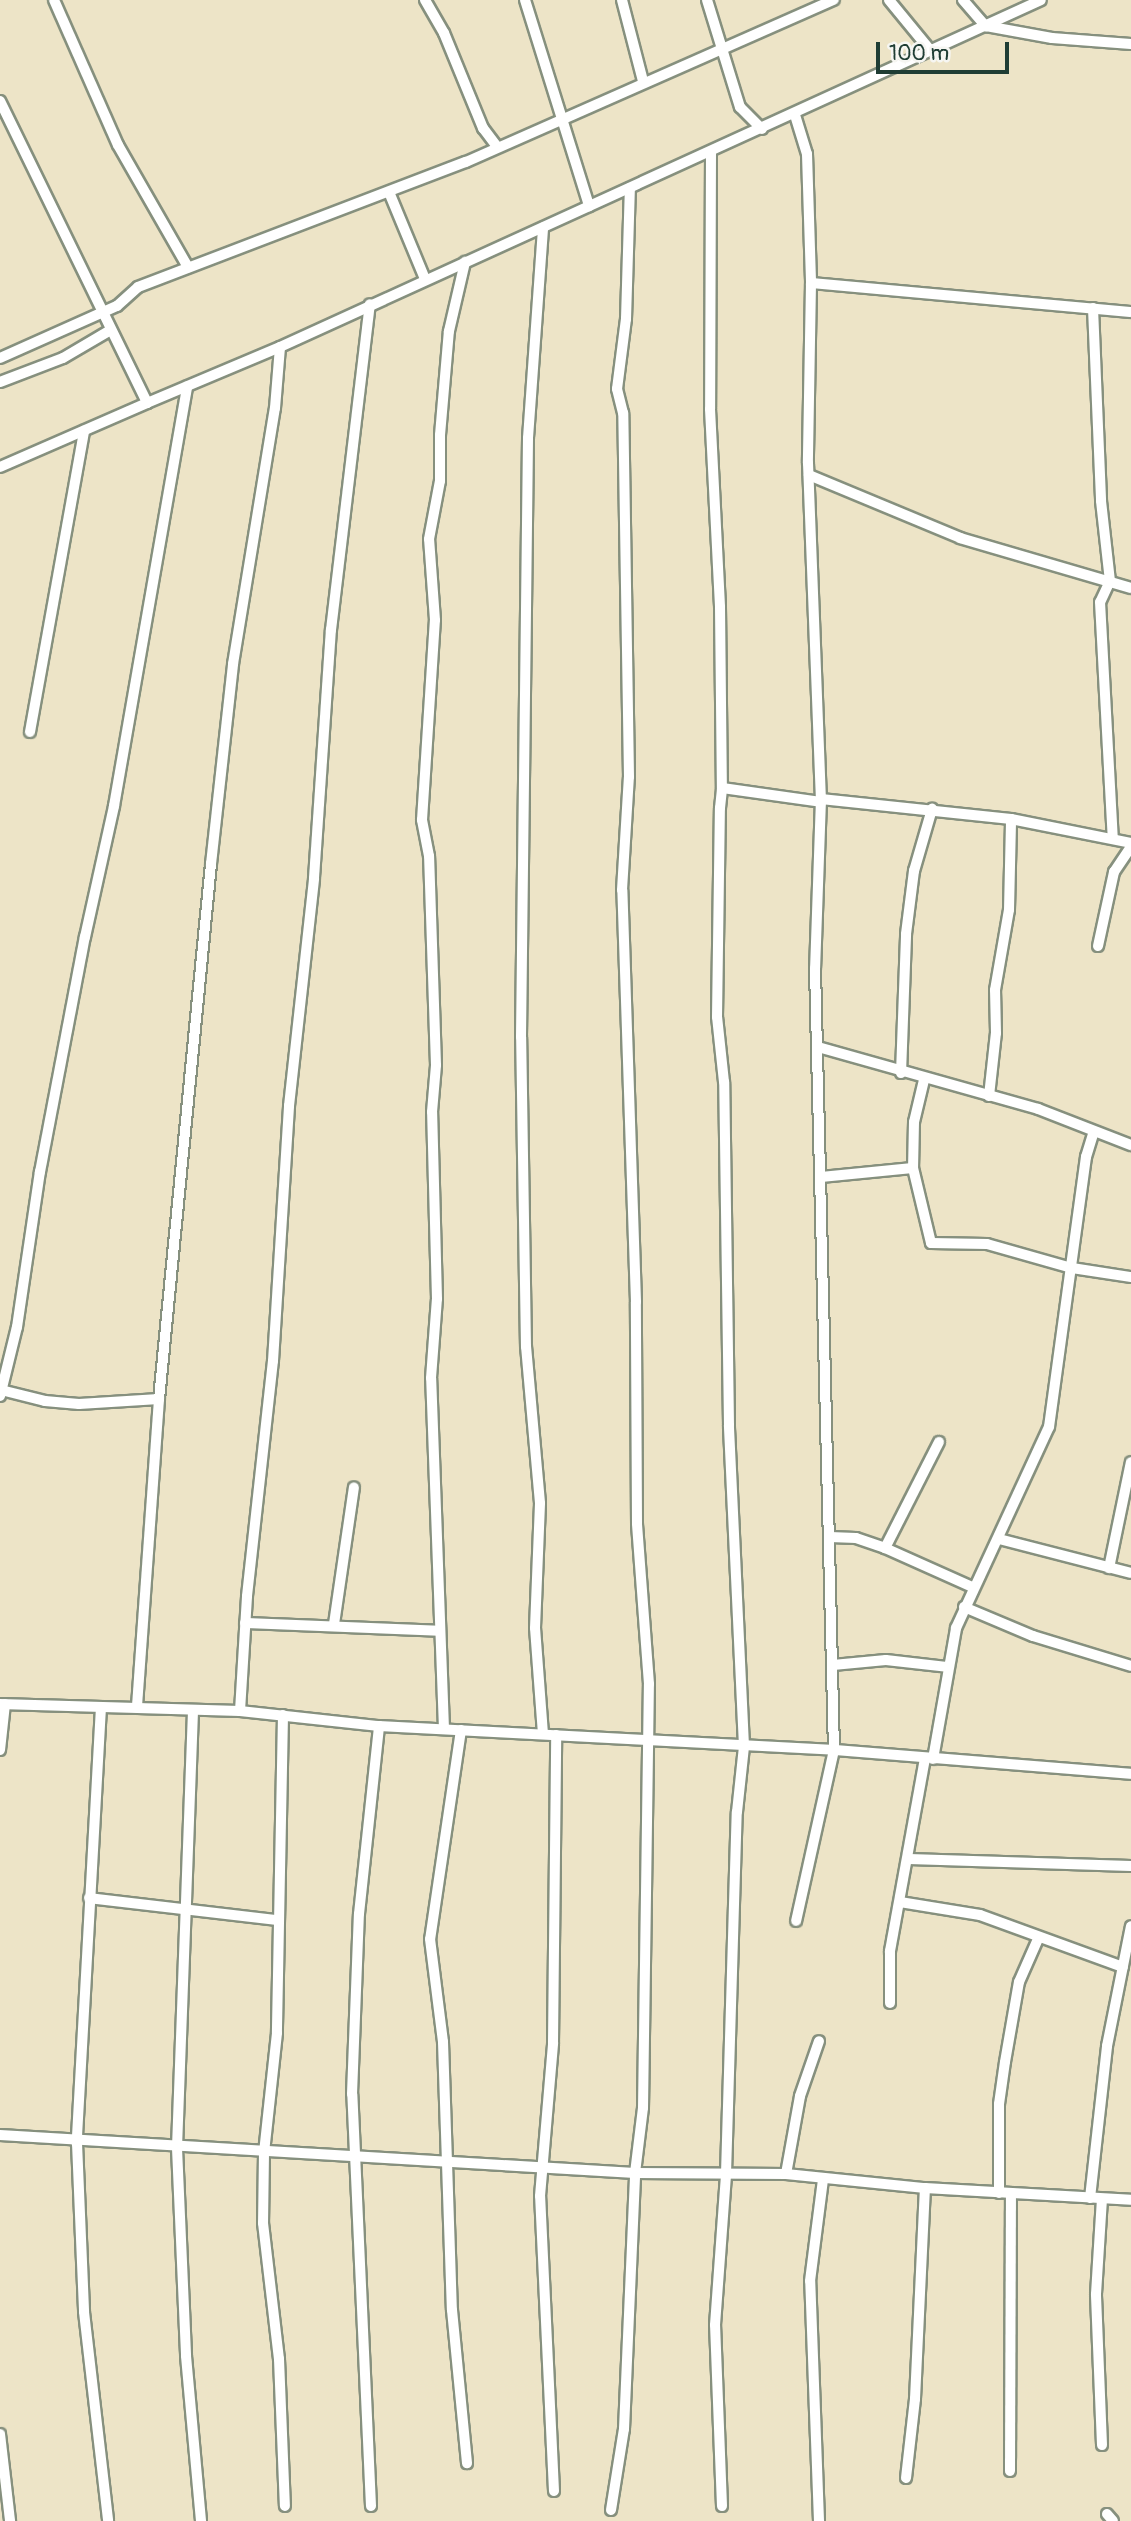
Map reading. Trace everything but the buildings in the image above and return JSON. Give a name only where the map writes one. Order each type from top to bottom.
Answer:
[{"type":"street","points":[[54,0],[118,145],[188,267]]},
{"type":"street","points":[[425,0],[484,128],[496,145]]},
{"type":"street","points":[[525,0],[558,117],[589,206]]},
{"type":"street","points":[[622,0],[643,81]]},
{"type":"street","points":[[707,0],[720,51],[740,107],[762,129]]},
{"type":"street","points":[[0,359],[102,314],[138,287],[388,192],[834,0]]},
{"type":"street","points":[[888,0],[930,50]]},
{"type":"street","points":[[963,0],[986,26],[1052,38],[1131,44]]},
{"type":"street","points":[[0,467],[280,347],[425,279],[795,115],[1041,0]]},
{"type":"street","points":[[0,101],[108,331],[147,403]]},
{"type":"street","points":[[795,115],[807,154],[811,283],[808,475],[821,801],[815,968],[834,1751],[796,1921]]},
{"type":"street","points":[[711,152],[710,409],[720,607],[722,788],[718,1017],[724,1082],[729,1425],[744,1746],[737,1812],[726,2174],[715,2325],[722,2506]]},
{"type":"street","points":[[611,2510],[624,2429],[635,2173],[643,2108],[649,1684],[637,1523],[638,1360],[622,890],[629,777],[623,426],[617,389],[626,319],[630,188]]},
{"type":"street","points":[[388,192],[425,279]]},
{"type":"street","points":[[543,228],[528,438],[521,1037],[526,1347],[540,1503],[535,1629],[543,1734]]},
{"type":"street","points":[[444,1729],[431,1378],[437,1299],[432,1112],[436,1065],[429,856],[422,820],[435,620],[429,539],[440,481],[439,435],[449,331],[465,262]]},
{"type":"street","points":[[811,283],[1131,312]]},
{"type":"street","points":[[240,1711],[245,1623],[273,1361],[289,1106],[314,878],[331,629],[370,304]]},
{"type":"street","points":[[1093,308],[1101,501],[1110,581],[1100,602],[1113,839]]},
{"type":"street","points":[[0,382],[63,358],[108,331]]},
{"type":"street","points":[[137,1706],[159,1399],[233,664],[275,408],[280,347]]},
{"type":"street","points":[[159,1399],[79,1404],[45,1402],[1,1393],[17,1326],[40,1172],[85,937],[114,806],[187,386]]},
{"type":"street","points":[[30,732],[84,430]]},
{"type":"street","points":[[808,475],[960,538],[1131,588]]},
{"type":"street","points":[[722,788],[821,801],[932,809],[1012,819],[1131,845],[1114,872],[1098,946]]},
{"type":"street","points":[[901,1073],[906,934],[914,871],[932,809]]},
{"type":"street","points":[[989,1096],[996,1033],[995,990],[1009,910],[1012,819]]},
{"type":"street","points":[[818,1047],[924,1080],[989,1096],[1131,1145]]},
{"type":"street","points":[[924,1080],[914,1122],[913,1168],[930,1243],[987,1244],[1072,1269],[1131,1277]]},
{"type":"street","points":[[890,2003],[890,1951],[947,1667],[972,1587],[999,1539],[1049,1427],[1094,1131]]},
{"type":"street","points":[[821,1177],[913,1168]]},
{"type":"street","points":[[885,1548],[939,1442]]},
{"type":"street","points":[[1110,1568],[1131,1462]]},
{"type":"street","points":[[334,1624],[354,1487]]},
{"type":"street","points":[[830,1536],[856,1538],[885,1548],[972,1587]]},
{"type":"street","points":[[999,1539],[1131,1573]]},
{"type":"street","points":[[964,1606],[1033,1636],[1131,1666]]},
{"type":"street","points":[[245,1623],[334,1624],[440,1631]]},
{"type":"street","points":[[832,1665],[886,1660],[947,1667]]},
{"type":"street","points":[[0,1750],[2,1704],[137,1706],[193,1711],[240,1711],[379,1726],[647,1739],[1131,1774]]},
{"type":"street","points":[[101,1707],[77,2143],[83,2312],[108,2521]]},
{"type":"street","points":[[193,1711],[177,2148],[186,2356],[201,2521]]},
{"type":"street","points":[[283,1715],[277,1920],[277,2033],[264,2153],[263,2223],[279,2359],[285,2506]]},
{"type":"street","points":[[371,2506],[366,2344],[356,2234],[358,2158],[352,2094],[359,1914],[379,1726]]},
{"type":"street","points":[[461,1730],[430,1939],[442,2032],[452,2310],[467,2463]]},
{"type":"street","points":[[554,2491],[543,2308],[543,2168],[553,2043],[556,1735]]},
{"type":"street","points":[[909,1859],[1131,1866]]},
{"type":"street","points":[[89,1898],[277,1920]]},
{"type":"street","points":[[900,1902],[980,1915],[1038,1939],[1123,1967]]},
{"type":"street","points":[[1090,2198],[1107,2046],[1131,1926]]},
{"type":"street","points":[[1010,2472],[1005,2193],[999,2104],[1019,1982],[1038,1939]]},
{"type":"street","points":[[1119,1988],[1131,1991]]},
{"type":"street","points":[[786,2174],[800,2096],[819,2041]]},
{"type":"street","points":[[0,2135],[77,2143],[635,2173],[786,2174],[925,2188],[1131,2200]]},
{"type":"street","points":[[819,2521],[810,2281],[823,2179]]},
{"type":"street","points":[[906,2478],[915,2399],[925,2188]]},
{"type":"street","points":[[1101,2445],[1096,2294],[1102,2199]]},
{"type":"street","points":[[0,2434],[10,2521]]}]
